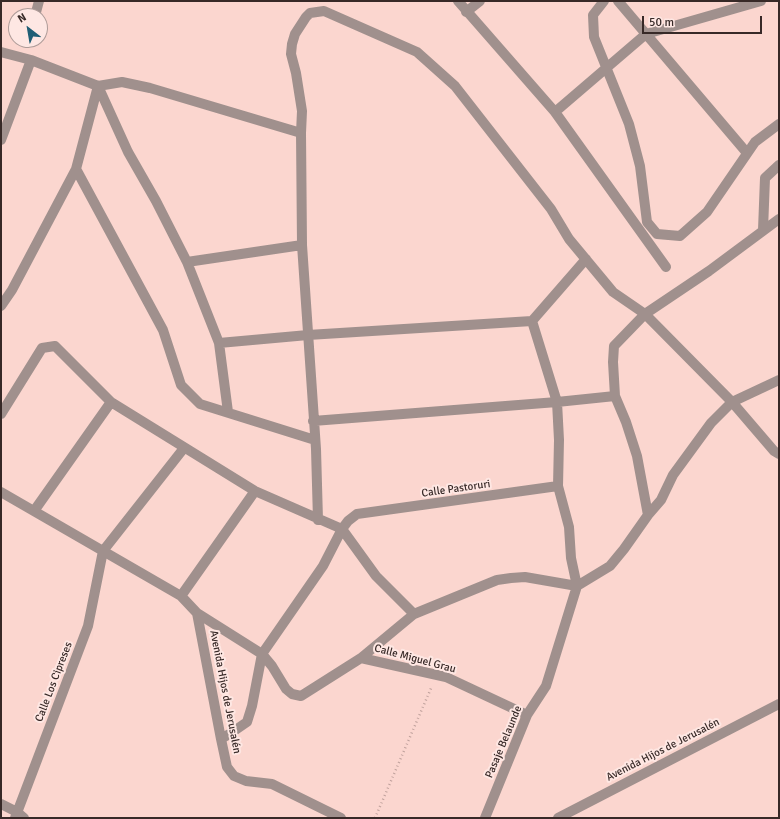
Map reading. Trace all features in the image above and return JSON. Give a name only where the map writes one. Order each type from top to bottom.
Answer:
[{"type":"street","points":[[458,1],[466,12],[555,112],[666,267]]},
{"type":"street","points":[[466,12],[480,1]]},
{"type":"street","points":[[604,1],[593,15],[594,37],[629,124],[640,166],[646,222],[657,234],[680,236],[707,212],[755,142],[779,124]]},
{"type":"street","points":[[618,1],[747,153]]},
{"type":"street","points":[[555,112],[646,34],[761,1]]},
{"type":"street","points":[[318,520],[315,440],[302,245],[302,111],[296,73],[291,54],[292,44],[298,30],[310,13],[324,11],[417,52],[455,86],[551,209],[569,239],[613,292],[645,314],[732,402],[774,451],[779,454]]},
{"type":"street","points":[[1,52],[30,60],[98,86],[122,82],[150,88],[301,133]]},
{"type":"street","points":[[1,140],[30,60]]},
{"type":"street","points":[[1,306],[12,290],[76,169],[98,86]]},
{"type":"street","points":[[98,86],[128,152],[156,201],[187,262],[219,343],[228,412]]},
{"type":"street","points":[[763,230],[765,178],[779,165]]},
{"type":"street","points":[[76,169],[163,330],[182,385],[200,404],[315,440]]},
{"type":"street","points":[[648,515],[637,456],[626,422],[615,396],[613,362],[614,346],[645,314],[779,219]]},
{"type":"street","points":[[187,262],[302,245]]},
{"type":"street","points":[[219,343],[308,334],[532,322],[586,259]]},
{"type":"street","points":[[1,290],[12,290]]},
{"type":"street","points":[[532,322],[557,402],[559,440],[558,486],[569,527],[571,558],[577,586]]},
{"type":"street","points":[[1,414],[42,348],[55,346],[111,402],[255,491],[342,530],[376,576],[414,614]]},
{"type":"street","points":[[1,492],[181,596],[197,614],[262,654],[272,666],[286,689],[292,694],[301,696],[361,658],[414,614],[497,580],[525,577],[577,586],[610,566],[661,500],[673,475],[711,423],[732,402],[779,380]]},
{"type":"street","points":[[313,421],[615,396]]},
{"type":"street","points":[[34,511],[111,402]]},
{"type":"street","points":[[103,551],[184,448]]},
{"type":"street","name":"Calle Pastoruri","points":[[342,530],[348,521],[357,514],[558,486]]},
{"type":"street","points":[[181,596],[255,491]]},
{"type":"street","points":[[221,739],[247,722],[252,706],[262,654],[323,566],[342,530]]},
{"type":"street","name":"Calle Los Cipreses","points":[[19,816],[88,626],[103,551]]},
{"type":"street","name":"Pasaje Belaunde","points":[[485,818],[527,715],[546,686],[577,586]]},
{"type":"street","name":"Avenida Hijos de Jerusalén","points":[[197,614],[221,739],[228,767],[234,776],[246,781],[272,784],[341,818]]},
{"type":"street","name":"Calle Miguel Grau","points":[[361,658],[446,677],[527,715]]},
{"type":"street","name":"Avenida Hijos de Jerusalén","points":[[558,818],[779,704]]},
{"type":"street","points":[[1,804],[19,816]]},
{"type":"path","points":[[375,818],[437,675]]}]
